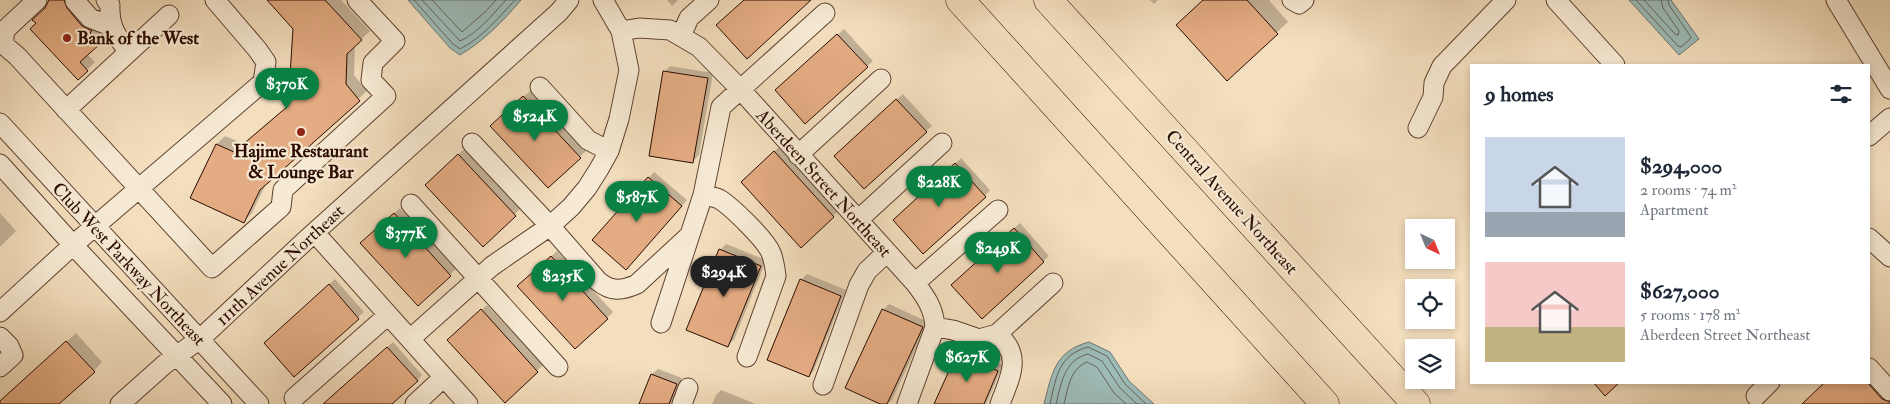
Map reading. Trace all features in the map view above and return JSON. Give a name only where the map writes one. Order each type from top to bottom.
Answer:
[{"type":"highway","points":[[960,0],[1325,404]]},
{"type":"highway","name":"Central Avenue Northeast","points":[[1048,0],[1416,404]]},
{"type":"street","points":[[37,0],[6,29],[4,44],[212,268],[281,207],[283,190],[386,96],[371,80],[373,63],[395,41],[357,0]]},
{"type":"street","points":[[83,0],[94,13],[110,15]]},
{"type":"street","points":[[94,0],[110,15],[119,40],[129,52]]},
{"type":"street","points":[[0,312],[73,245],[263,82],[266,62],[214,0]]},
{"type":"street","name":"111th Avenue Northeast","points":[[120,404],[164,364],[200,339],[559,12],[569,0]]},
{"type":"street","points":[[410,339],[509,253],[550,226],[571,207],[587,188],[609,151],[619,119],[628,70],[621,31],[603,0]]},
{"type":"street","points":[[681,36],[689,18],[709,0]]},
{"type":"street","points":[[1292,0],[1299,4],[1304,0]]},
{"type":"street","points":[[1418,128],[1433,97],[1434,83],[1442,66],[1506,0]]},
{"type":"street","points":[[1556,0],[1614,64]]},
{"type":"street","points":[[1836,0],[1890,89]]},
{"type":"street","points":[[75,1],[90,18],[110,15]]},
{"type":"street","points":[[660,323],[703,195],[721,107],[825,13]]},
{"type":"street","points":[[66,110],[170,15]]},
{"type":"street","name":"Aberdeen Street Northeast","points":[[621,31],[638,28],[670,30],[705,53],[915,283],[927,298],[934,313],[935,327]]},
{"type":"street","points":[[798,155],[881,79]]},
{"type":"street","points":[[540,88],[588,140],[609,151]]},
{"type":"street","points":[[1870,135],[1890,118]]},
{"type":"street","name":"Club West Parkway Northeast","points":[[0,123],[259,404]]},
{"type":"street","points":[[472,143],[550,226],[598,282],[606,288],[626,289],[637,284],[692,232]]},
{"type":"street","points":[[858,220],[942,143]]},
{"type":"street","name":"Club West Parkway Northeast","points":[[0,164],[222,404]]},
{"type":"street","points":[[703,195],[718,199],[728,206],[771,252],[776,276],[772,292],[747,357]]},
{"type":"street","points":[[411,204],[558,367]]},
{"type":"street","points":[[915,283],[998,210]]},
{"type":"street","points":[[315,233],[468,404]]},
{"type":"street","points":[[1870,239],[1890,257]]},
{"type":"street","points":[[822,385],[859,285],[867,271],[887,252]]},
{"type":"street","points":[[907,404],[935,327],[953,330],[979,339],[997,334],[1053,283]]},
{"type":"street","points":[[294,398],[388,315]]},
{"type":"street","points":[[997,334],[1006,341],[1014,364],[1000,404]]},
{"type":"street","points":[[0,337],[9,346],[13,355],[0,367]]},
{"type":"street","points":[[1870,369],[1890,391]]},
{"type":"street","points":[[415,404],[444,377]]},
{"type":"street","points":[[1756,396],[1768,384]]},
{"type":"water","points":[[408,0],[521,0],[493,30],[460,55],[450,48]]},
{"type":"water","points":[[1629,0],[1671,0],[1699,39],[1679,55]]},
{"type":"water","points":[[1089,342],[1110,352],[1129,381],[1154,404],[1044,404],[1053,373],[1062,357],[1078,346]]},
{"type":"building","name":"Bank of the West","points":[[49,0],[64,0],[67,8],[82,26],[92,31],[90,33],[100,44],[80,62],[88,71],[78,80],[30,29],[36,23],[32,20],[45,8]]},
{"type":"building","points":[[267,0],[325,0],[362,40],[347,54],[346,84],[360,101],[260,190],[244,223],[190,198],[216,144],[234,152],[288,106],[293,29]]},
{"type":"building","points":[[744,0],[811,0],[747,59],[716,25]]},
{"type":"building","points":[[1203,0],[1247,0],[1278,34],[1227,81],[1176,25]]},
{"type":"building","points":[[837,34],[868,67],[805,124],[775,90]]},
{"type":"building","points":[[663,71],[708,78],[693,163],[649,156]]},
{"type":"building","points":[[523,96],[581,158],[548,188],[490,126]]},
{"type":"building","points":[[896,99],[927,132],[864,189],[834,156]]},
{"type":"building","points":[[774,151],[834,217],[801,248],[741,182]]},
{"type":"building","points":[[458,154],[516,216],[483,247],[425,185]]},
{"type":"building","points":[[955,163],[986,197],[923,254],[893,220]]},
{"type":"building","points":[[648,177],[682,206],[626,270],[592,240]]},
{"type":"building","points":[[394,213],[451,276],[418,306],[360,243]]},
{"type":"building","points":[[1014,228],[1044,262],[982,319],[951,285]]},
{"type":"building","points":[[719,249],[761,266],[728,347],[686,330]]},
{"type":"building","points":[[551,256],[608,319],[575,349],[517,286]]},
{"type":"building","points":[[800,279],[841,296],[809,377],[767,360]]},
{"type":"building","points":[[329,284],[359,319],[294,377],[264,343]]},
{"type":"building","points":[[481,309],[538,372],[505,403],[447,340]]},
{"type":"building","points":[[882,309],[923,327],[887,404],[880,404],[845,388]]},
{"type":"building","points":[[66,341],[95,372],[59,404],[0,404],[0,401]]},
{"type":"building","points":[[387,347],[418,381],[392,404],[323,404]]},
{"type":"building","points":[[957,353],[998,371],[984,404],[934,404]]},
{"type":"building","points":[[651,374],[677,384],[669,404],[639,404]]},
{"type":"building","points":[[1595,384],[1618,384],[1605,396]]},
{"type":"building","points":[[1823,384],[1869,384],[1882,399],[1890,402],[1890,404],[1802,404]]},
{"type":"place","name":"Bank of the West","points":[[67,38]]},
{"type":"place","name":"Hajime Restaurant & Lounge Bar","points":[[301,132]]}]
